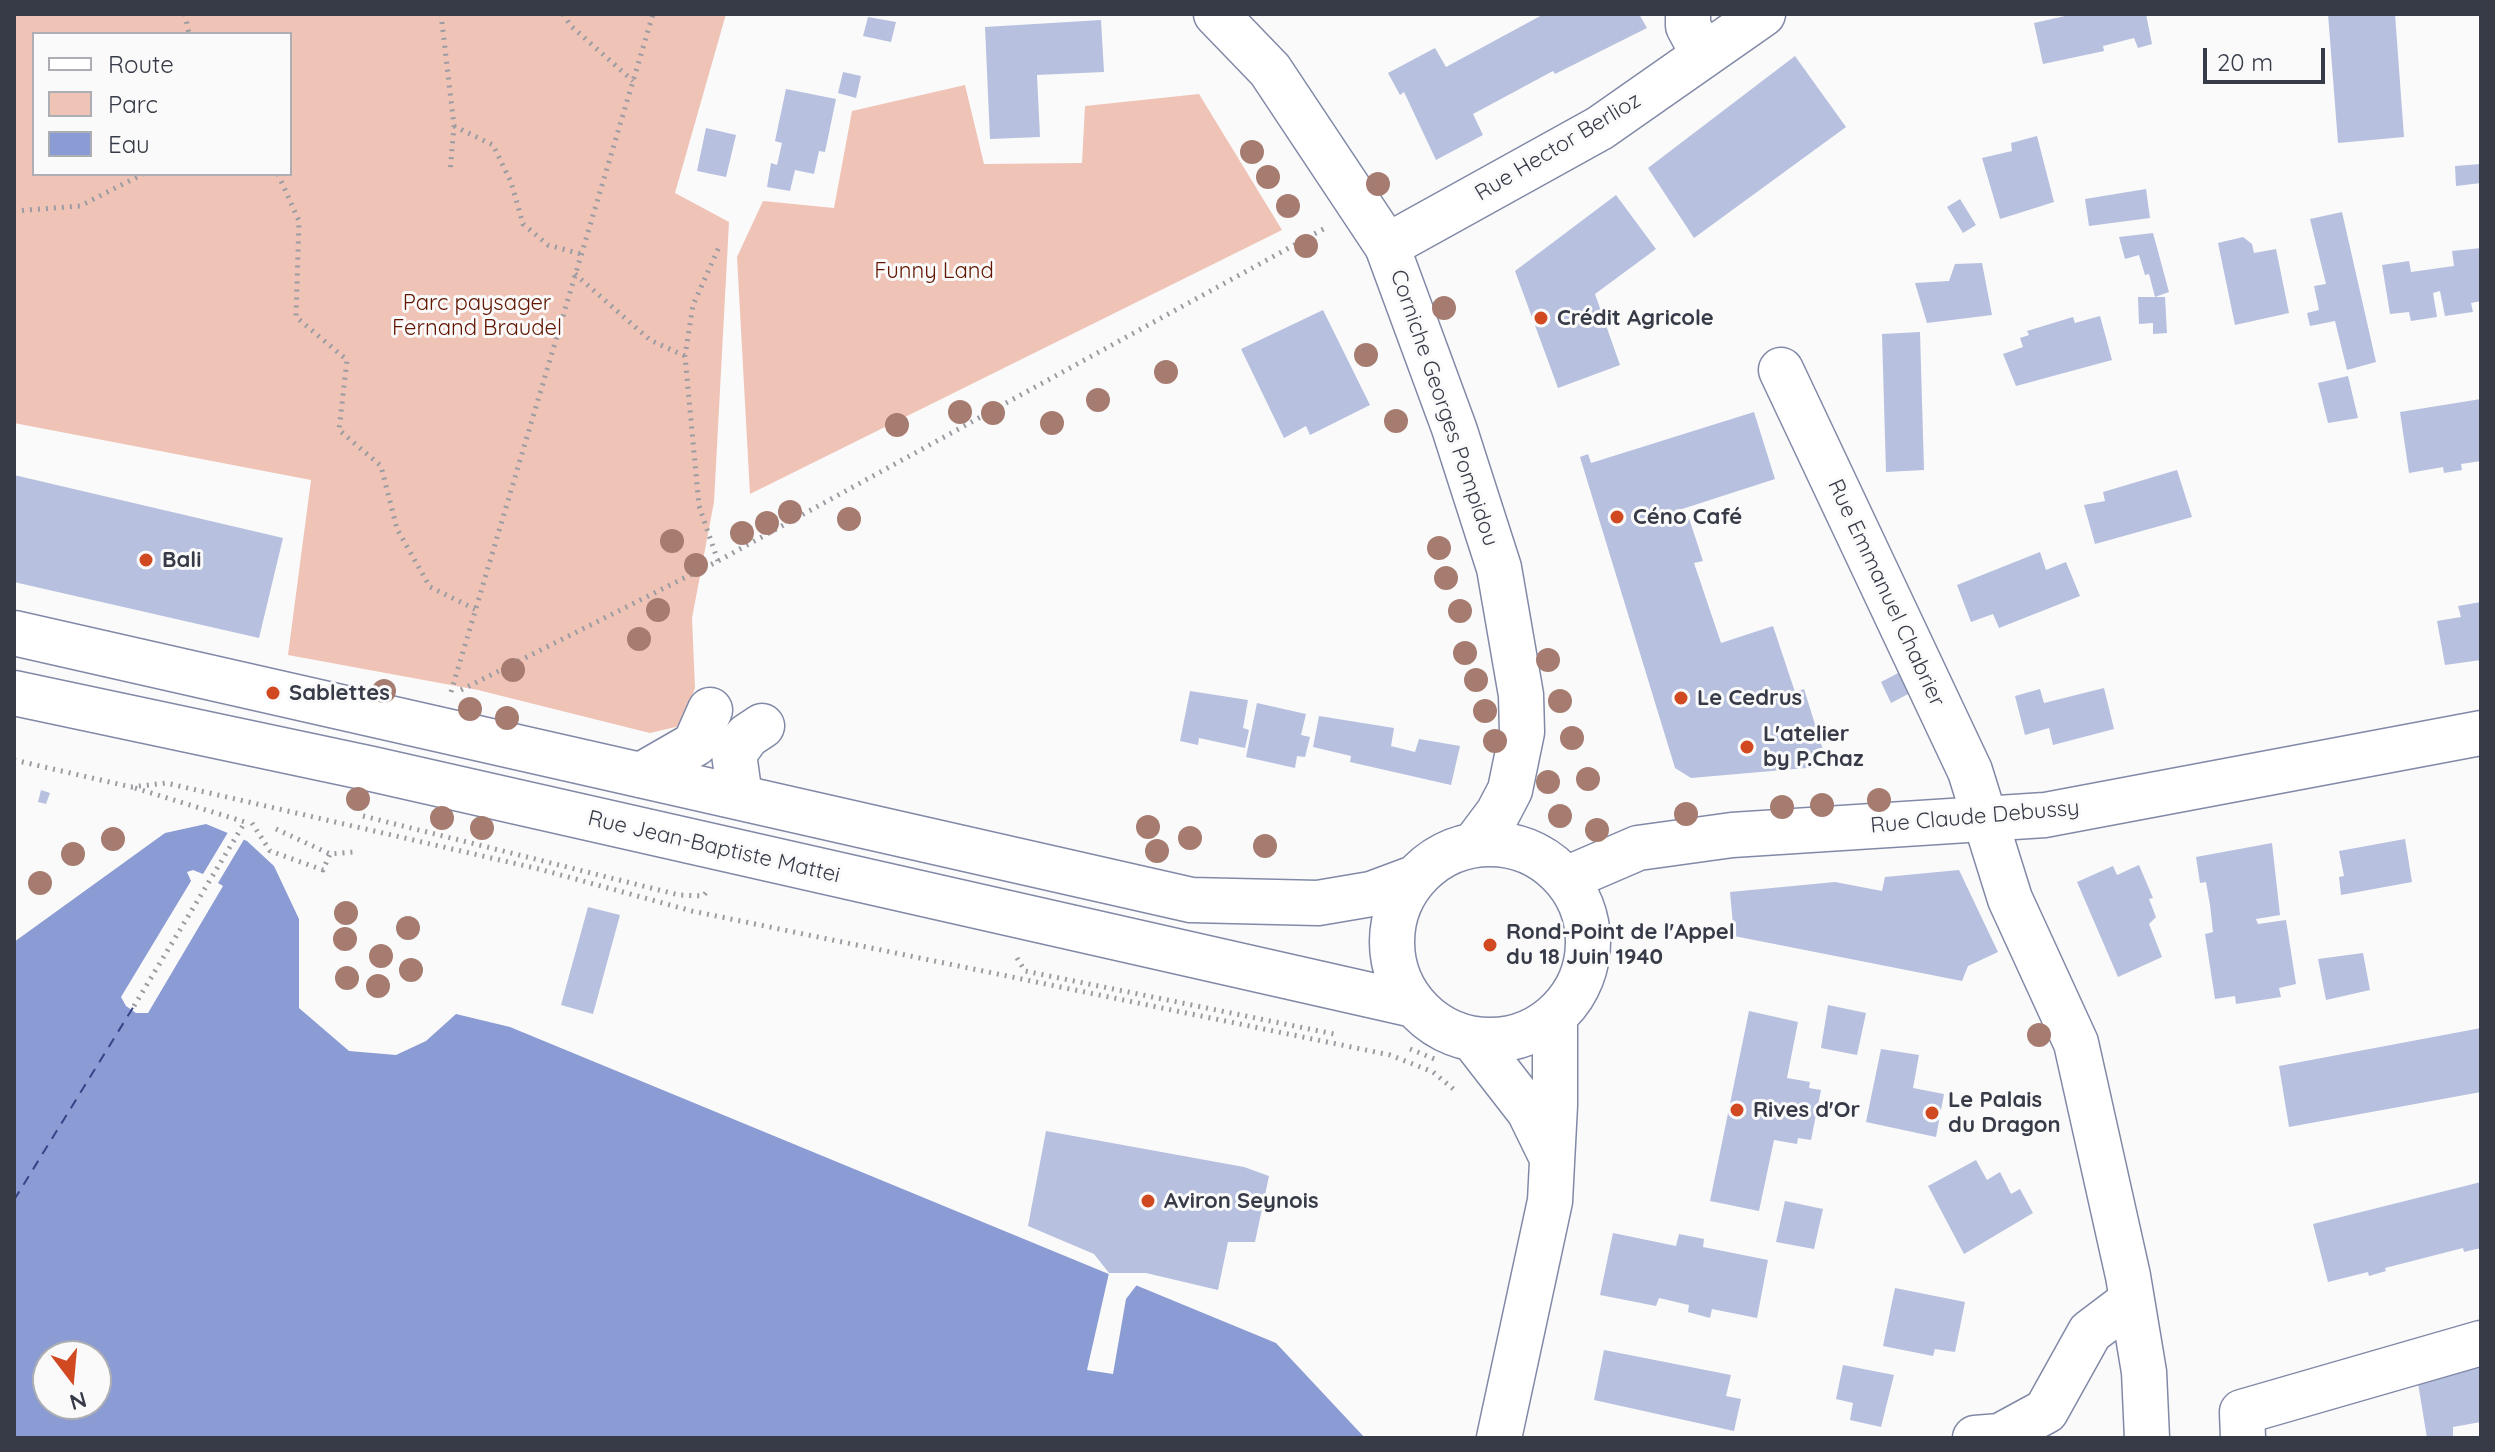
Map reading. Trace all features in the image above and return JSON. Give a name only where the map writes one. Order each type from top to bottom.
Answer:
[{"type":"main road","name":"Corniche Georges Pompidou","points":[[1216,14],[1270,70],[1387,246],[1454,428],[1499,568],[1521,695],[1518,762],[1510,790],[1498,813],[1474,845]]},
{"type":"main road","points":[[1688,14],[1688,26],[1703,54]]},
{"type":"main road","name":"Rue Hector Berlioz","points":[[1387,246],[1600,128],[1763,14]]},
{"type":"main road","name":"Rue Emmanuel Chabrier","points":[[1781,370],[1970,771],[1982,819],[2010,899],[2076,1043],[2144,1372],[2147,1438]]},
{"type":"main road","points":[[14,633],[1191,900],[1318,903],[1371,894],[1414,878],[1442,857],[1474,845],[1508,845],[1540,857],[1566,879],[1585,919],[1588,934],[1586,964],[1575,992],[1555,1016],[1530,1032],[1461,1054]]},
{"type":"main road","name":"Rue Jean-Baptiste Mattei","points":[[14,693],[372,769],[1414,1005]]},
{"type":"main road","points":[[641,775],[695,744],[710,710]]},
{"type":"main road","points":[[740,797],[734,754],[747,736],[762,726]]},
{"type":"main road","name":"Rue Claude Debussy","points":[[1566,879],[1638,848],[1732,835],[2045,815],[2481,733]]},
{"type":"main road","points":[[1414,878],[1400,902],[1392,928],[1392,955],[1399,981],[1414,1005],[1461,1054],[1529,1111],[1553,1160]]},
{"type":"main road","points":[[1499,1438],[1550,1201],[1555,1016]]},
{"type":"main road","points":[[1975,1438],[2000,1436],[2046,1411],[2090,1332],[2131,1301]]},
{"type":"main road","points":[[2243,1438],[2242,1412],[2481,1343]]},
{"type":"path","points":[[441,14],[454,126],[450,173]]},
{"type":"path","points":[[563,14],[571,26],[633,81]]},
{"type":"path","points":[[447,704],[653,14]]},
{"type":"path","points":[[454,126],[493,145],[511,182],[523,224],[548,245],[581,254]]},
{"type":"path","points":[[14,211],[80,206],[139,176]]},
{"type":"path","points":[[279,176],[299,221],[296,317],[347,360],[339,430],[381,466],[397,529],[430,587],[475,609]]},
{"type":"path","points":[[450,696],[718,561],[1363,207]]},
{"type":"path","points":[[718,561],[699,506],[685,356],[693,305],[719,247]]},
{"type":"path","points":[[575,274],[650,340],[685,356]]},
{"type":"path","points":[[14,760],[131,787],[249,823],[270,851],[323,870],[330,854]]},
{"type":"path","points":[[131,787],[166,783],[539,869],[692,911],[1390,1055],[1433,1072],[1463,1097]]},
{"type":"path","points":[[363,816],[679,895],[703,896],[715,882]]},
{"type":"path","points":[[134,1006],[249,823]]},
{"type":"path","points":[[276,829],[330,854],[354,852]]},
{"type":"path","points":[[1016,955],[1025,971],[1299,1029],[1336,1034]]},
{"type":"path","points":[[1403,1046],[1461,1054]]},
{"type":"green space","name":"Parc paysager Fernand Braudel","points":[[14,14],[726,14],[675,193],[729,222],[714,502],[692,618],[695,688],[680,726],[650,733],[478,690],[288,655],[311,480],[14,423]]},
{"type":"green space","name":"Funny Land","points":[[965,85],[984,164],[1082,163],[1085,106],[1199,94],[1282,230],[750,494],[737,257],[763,201],[834,208],[852,111]]},
{"type":"water","points":[[206,824],[247,841],[274,866],[299,919],[299,1008],[349,1051],[396,1055],[426,1041],[456,1014],[510,1027],[1276,1343],[1365,1438],[14,1438],[14,942],[165,833]]},
{"type":"pier","points":[[230,829],[246,836],[218,883],[223,886],[148,1013],[136,1013],[126,1006],[121,997],[191,881],[187,872],[193,870],[203,874]]},
{"type":"pier","points":[[1109,1273],[1139,1282],[1126,1299],[1113,1374],[1087,1370]]},
{"type":"building","points":[[1544,14],[1639,14],[1647,28],[1555,74],[1553,71],[1473,114],[1483,135],[1436,160],[1404,92],[1400,95],[1388,73],[1435,48],[1446,67]]},
{"type":"building","points":[[2074,14],[2146,14],[2152,44],[2138,48],[2134,38],[2103,46],[2104,51],[2043,64],[2034,23]]},
{"type":"building","points":[[2328,14],[2395,14],[2404,137],[2338,143]]},
{"type":"building","points":[[868,17],[896,22],[891,42],[863,36]]},
{"type":"building","points":[[1101,20],[1104,72],[1037,75],[1040,137],[990,139],[985,27]]},
{"type":"building","points":[[1795,56],[1846,127],[1694,238],[1648,168]]},
{"type":"building","points":[[843,72],[861,76],[856,98],[838,93]]},
{"type":"building","points":[[786,89],[836,99],[825,152],[819,151],[814,174],[795,170],[790,191],[767,187],[771,163],[777,165],[782,143],[775,141]]},
{"type":"building","points":[[706,128],[736,135],[726,177],[697,171]]},
{"type":"building","points":[[2037,136],[2054,202],[2000,219],[1982,158],[2012,151],[2011,143]]},
{"type":"building","points":[[2481,164],[2481,183],[2456,186],[2455,166]]},
{"type":"building","points":[[2146,189],[2150,218],[2089,226],[2085,199]]},
{"type":"building","points":[[1616,195],[1656,249],[1595,294],[1620,365],[1558,388],[1515,271]]},
{"type":"building","points":[[1960,199],[1976,225],[1963,233],[1947,207]]},
{"type":"building","points":[[2342,212],[2376,362],[2347,370],[2335,321],[2310,326],[2307,313],[2319,310],[2314,286],[2326,284],[2310,219]]},
{"type":"building","points":[[2153,233],[2169,292],[2155,297],[2149,274],[2145,275],[2139,255],[2125,259],[2119,237]]},
{"type":"building","points":[[2243,237],[2252,244],[2254,253],[2276,249],[2289,313],[2235,325],[2218,243]]},
{"type":"building","points":[[2481,248],[2481,301],[2471,303],[2473,312],[2445,316],[2440,291],[2433,293],[2437,317],[2411,321],[2409,312],[2390,314],[2382,265],[2409,261],[2411,272],[2454,266],[2452,251]]},
{"type":"building","points":[[1982,263],[1992,315],[1927,323],[1915,283],[1949,281],[1955,264]]},
{"type":"building","points":[[2138,297],[2165,297],[2167,333],[2153,334],[2153,323],[2139,324]]},
{"type":"building","points":[[1323,310],[1370,405],[1310,435],[1306,426],[1284,438],[1241,349]]},
{"type":"building","points":[[2100,316],[2112,360],[2016,386],[2003,354],[2023,347],[2020,338],[2029,335],[2027,331],[2073,317],[2075,323]]},
{"type":"building","points":[[1920,332],[1924,470],[1886,472],[1882,334]]},
{"type":"building","points":[[2348,376],[2358,418],[2328,423],[2318,383]]},
{"type":"building","points":[[2481,399],[2481,461],[2461,464],[2462,470],[2444,473],[2443,467],[2409,473],[2400,412]]},
{"type":"building","points":[[1754,412],[1775,479],[1679,510],[1681,514],[1687,512],[1703,561],[1694,563],[1721,643],[1773,626],[1795,692],[1804,689],[1823,750],[1813,750],[1818,767],[1691,778],[1675,768],[1580,457],[1588,454],[1591,463]]},
{"type":"building","points":[[2177,470],[2192,517],[2095,544],[2084,505],[2105,501],[2103,492]]},
{"type":"building","name":"Bali","points":[[14,475],[283,538],[259,638],[14,582]]},
{"type":"building","points":[[2040,552],[2046,570],[2066,562],[2080,596],[1999,628],[1993,614],[1971,622],[1957,585]]},
{"type":"building","points":[[2481,602],[2481,660],[2445,665],[2437,621],[2461,617],[2458,606]]},
{"type":"building","points":[[1902,671],[1912,692],[1891,703],[1881,682]]},
{"type":"building","points":[[2104,688],[2114,729],[2053,745],[2049,728],[2025,735],[2015,696],[2040,689],[2044,703]]},
{"type":"building","points":[[1190,691],[1248,700],[1243,728],[1249,730],[1245,748],[1199,738],[1198,745],[1180,741]]},
{"type":"building","points":[[1257,703],[1306,714],[1301,735],[1310,737],[1305,757],[1297,756],[1295,768],[1246,757]]},
{"type":"building","points":[[1319,716],[1394,728],[1391,746],[1415,752],[1419,739],[1460,746],[1451,785],[1350,762],[1351,756],[1313,747]]},
{"type":"building","points":[[41,790],[50,793],[46,804],[38,802]]},
{"type":"building","points":[[2405,839],[2412,882],[2341,895],[2339,877],[2344,876],[2339,851]]},
{"type":"building","points":[[2272,843],[2280,915],[2256,919],[2258,924],[2286,920],[2296,984],[2279,988],[2281,997],[2236,1004],[2235,996],[2215,999],[2205,934],[2213,932],[2210,905],[2206,882],[2200,883],[2196,857]]},
{"type":"building","points":[[2139,865],[2153,898],[2149,899],[2156,917],[2149,924],[2162,957],[2118,977],[2077,882],[2113,866],[2117,875]]},
{"type":"building","points":[[1959,870],[1998,952],[1968,966],[1962,981],[1734,936],[1730,892],[1835,882],[1882,891],[1885,877]]},
{"type":"building","points":[[588,907],[620,915],[593,1014],[561,1005]]},
{"type":"building","points":[[2363,953],[2370,990],[2326,1000],[2318,959]]},
{"type":"building","points":[[1828,1005],[1866,1013],[1857,1055],[1821,1048]]},
{"type":"building","points":[[1749,1011],[1798,1022],[1787,1078],[1810,1082],[1809,1088],[1821,1090],[1811,1140],[1798,1138],[1797,1144],[1774,1140],[1759,1211],[1710,1201]]},
{"type":"building","points":[[2481,1028],[2481,1092],[2289,1127],[2279,1066]]},
{"type":"building","points":[[1881,1049],[1919,1055],[1913,1088],[1944,1094],[1936,1137],[1866,1122]]},
{"type":"building","name":"Aviron Seynois","points":[[1046,1131],[1244,1167],[1269,1176],[1255,1242],[1228,1242],[1218,1290],[1146,1273],[1109,1273],[1094,1254],[1028,1226]]},
{"type":"building","points":[[1976,1160],[1987,1180],[2000,1172],[2011,1194],[2020,1189],[2033,1213],[1964,1254],[1928,1186]]},
{"type":"building","points":[[2481,1182],[2481,1248],[2464,1252],[2463,1248],[2385,1268],[2386,1271],[2369,1276],[2368,1272],[2328,1282],[2313,1224]]},
{"type":"building","points":[[1785,1201],[1823,1209],[1814,1249],[1776,1242]]},
{"type":"building","points":[[1613,1233],[1676,1246],[1679,1234],[1704,1239],[1703,1247],[1768,1260],[1757,1318],[1712,1309],[1710,1318],[1688,1312],[1689,1305],[1659,1298],[1656,1306],[1600,1295]]},
{"type":"building","points":[[1895,1288],[1965,1302],[1955,1352],[1935,1349],[1933,1356],[1883,1346]]},
{"type":"building","points":[[1604,1350],[1731,1375],[1726,1396],[1741,1399],[1734,1431],[1594,1400]]},
{"type":"building","points":[[2481,1358],[2481,1422],[2453,1427],[2453,1436],[2427,1438],[2417,1377]]},
{"type":"building","points":[[1843,1365],[1894,1375],[1881,1427],[1850,1420],[1853,1403],[1836,1399]]},
{"type":"ferry route","points":[[14,1200],[134,1006]]},
{"type":"place","name":"Crédit Agricole","points":[[1541,318]]},
{"type":"place","name":"Céno Café","points":[[1617,517]]},
{"type":"place","name":"Bali","points":[[146,560]]},
{"type":"place","name":"Sablettes","points":[[273,693]]},
{"type":"place","name":"Le Cedrus","points":[[1681,698]]},
{"type":"place","name":"L'atelier by P.Chaz","points":[[1747,747]]},
{"type":"place","name":"Rond-Point de l'Appel du 18 Juin 1940","points":[[1490,945]]},
{"type":"place","name":"Rives d'Or","points":[[1737,1110]]},
{"type":"place","name":"Le Palais du Dragon","points":[[1932,1113]]},
{"type":"place","name":"Aviron Seynois","points":[[1148,1201]]}]
